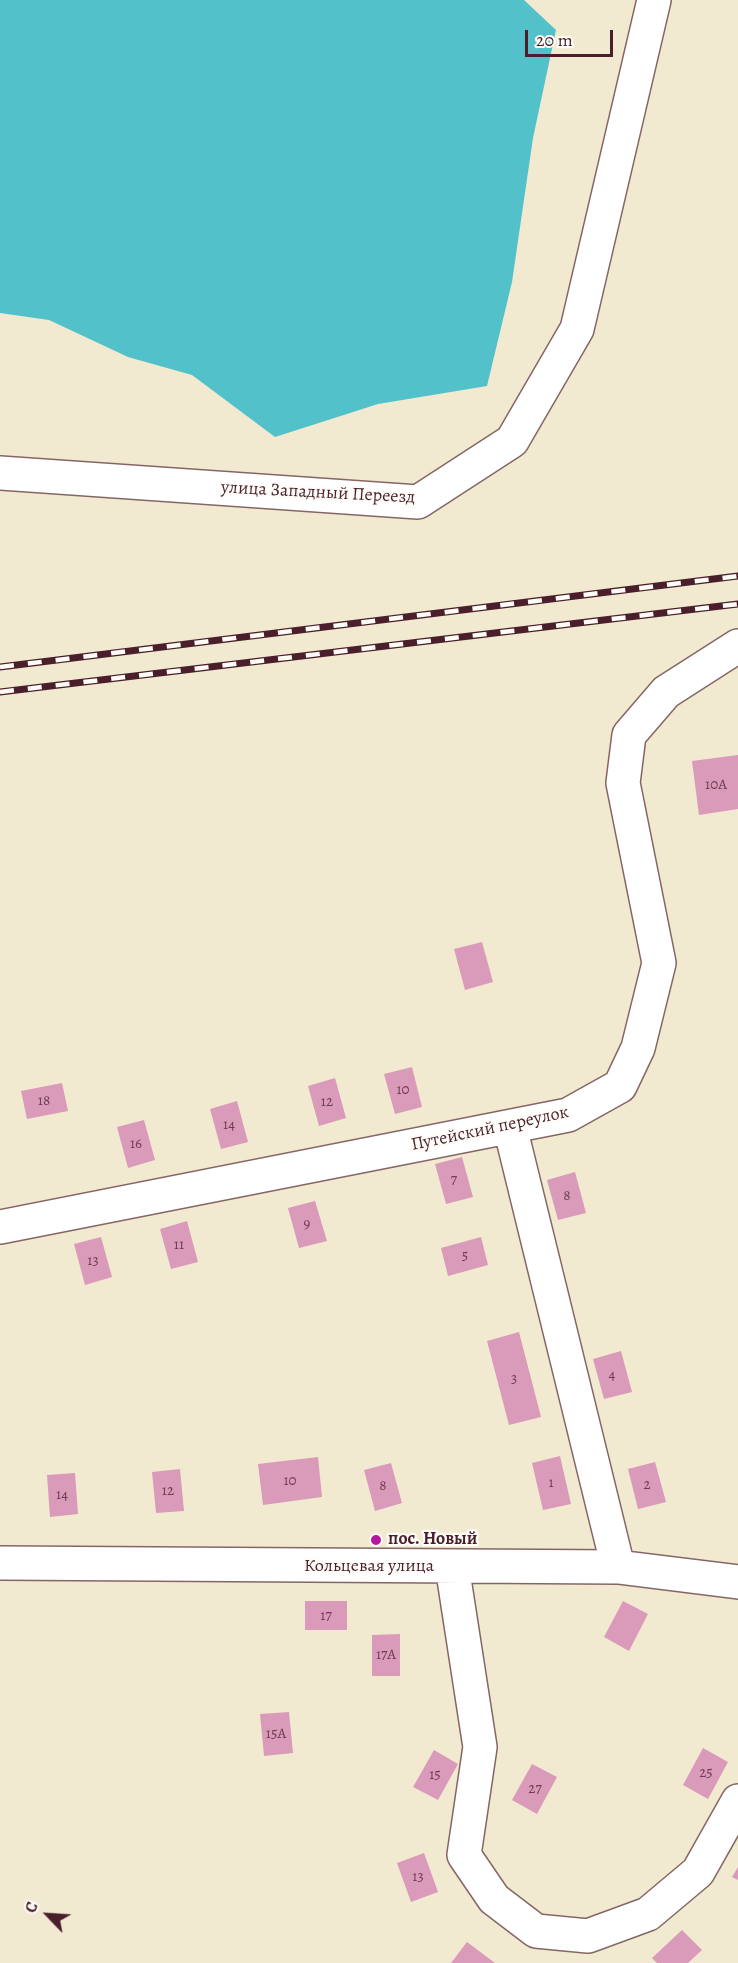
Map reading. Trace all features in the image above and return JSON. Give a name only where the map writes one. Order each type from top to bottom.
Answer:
[{"type":"street","name":"улица Западный Переезд","points":[[0,473],[418,502],[512,441],[578,329],[654,0]]},
{"type":"street","name":"Путейский переулок","points":[[0,1227],[568,1115],[620,1086],[638,1048],[659,963],[623,783],[629,735],[666,692],[738,646]]},
{"type":"street","points":[[510,1127],[618,1567]]},
{"type":"street","name":"Кольцевая улица","points":[[0,1563],[618,1567],[738,1582]]},
{"type":"street","points":[[452,1566],[480,1747],[464,1855],[494,1899],[536,1931],[588,1936],[648,1914],[698,1872],[738,1801]]},
{"type":"water","points":[[0,0],[524,0],[556,30],[533,138],[512,282],[487,386],[378,404],[275,437],[192,375],[128,357],[49,320],[0,313]]},
{"type":"building","points":[[738,755],[738,809],[699,815],[692,761]]},
{"type":"building","points":[[482,942],[493,982],[465,990],[454,949]]},
{"type":"building","points":[[412,1067],[422,1107],[395,1114],[384,1074]]},
{"type":"building","points":[[335,1078],[346,1118],[319,1126],[308,1086]]},
{"type":"building","points":[[62,1083],[68,1111],[27,1119],[21,1091]]},
{"type":"building","points":[[237,1101],[248,1142],[221,1149],[210,1109]]},
{"type":"building","points":[[144,1120],[155,1160],[128,1168],[117,1127]]},
{"type":"building","points":[[462,1157],[473,1197],[446,1204],[435,1164]]},
{"type":"building","points":[[575,1172],[586,1213],[558,1220],[547,1180]]},
{"type":"building","points":[[315,1201],[327,1241],[299,1248],[288,1208]]},
{"type":"building","points":[[187,1221],[198,1262],[171,1269],[160,1229]]},
{"type":"building","points":[[101,1237],[112,1277],[85,1285],[74,1244]]},
{"type":"building","points":[[481,1237],[488,1265],[448,1276],[441,1248]]},
{"type":"building","points":[[519,1332],[541,1417],[509,1425],[487,1341]]},
{"type":"building","points":[[621,1351],[632,1392],[604,1399],[593,1359]]},
{"type":"building","points":[[560,1456],[571,1504],[543,1510],[532,1463]]},
{"type":"building","points":[[318,1457],[322,1497],[263,1505],[258,1464]]},
{"type":"building","points":[[655,1462],[666,1502],[638,1509],[628,1469]]},
{"type":"building","points":[[391,1463],[402,1503],[375,1511],[364,1470]]},
{"type":"building","points":[[180,1469],[184,1511],[156,1513],[152,1472]]},
{"type":"building","points":[[75,1473],[78,1514],[50,1517],[47,1475]]},
{"type":"building","points":[[305,1601],[347,1601],[347,1630],[305,1630]]},
{"type":"building","points":[[623,1601],[648,1614],[629,1651],[604,1637]]},
{"type":"building","points":[[400,1634],[400,1676],[372,1676],[372,1635]]},
{"type":"building","points":[[289,1712],[293,1753],[264,1756],[260,1714]]},
{"type":"building","points":[[703,1748],[728,1762],[708,1799],[683,1785]]},
{"type":"building","points":[[434,1750],[458,1764],[438,1800],[413,1787]]},
{"type":"building","points":[[532,1764],[557,1777],[537,1814],[512,1800]]},
{"type":"building","points":[[424,1853],[438,1892],[411,1902],[397,1863]]},
{"type":"building","points":[[738,1867],[738,1880],[732,1877]]},
{"type":"building","points":[[682,1930],[702,1950],[688,1963],[657,1963],[652,1958]]},
{"type":"building","points":[[467,1942],[495,1963],[451,1963]]},
{"type":"railway","points":[[0,667],[738,576]]},
{"type":"railway","points":[[0,692],[738,604]]},
{"type":"place","name":"пос. Новый","points":[[376,1540]]}]
